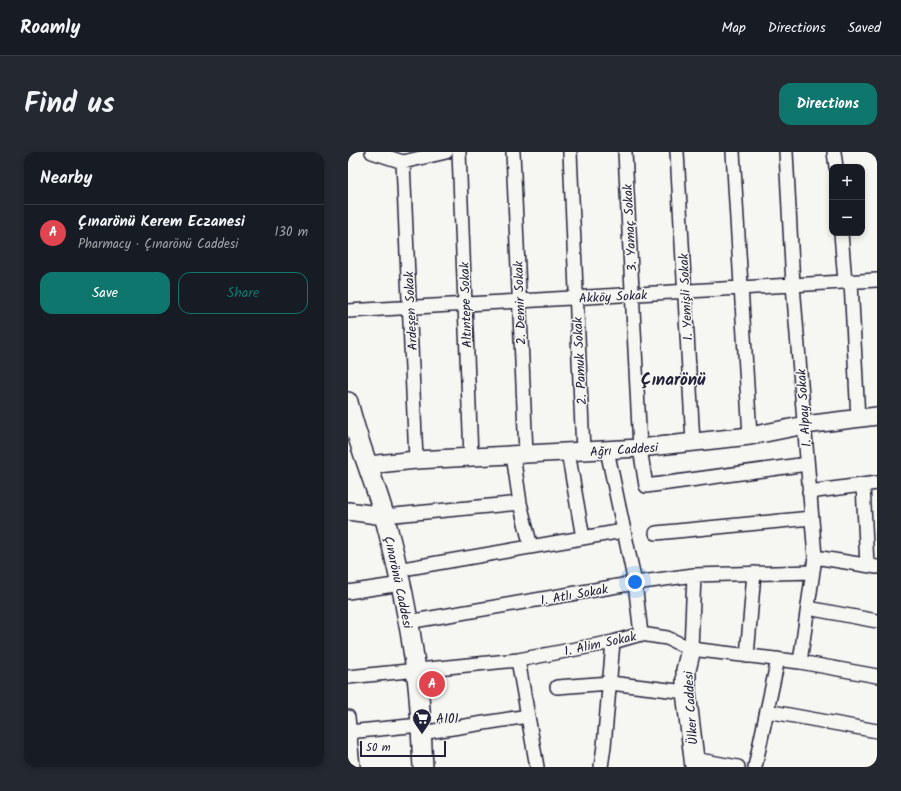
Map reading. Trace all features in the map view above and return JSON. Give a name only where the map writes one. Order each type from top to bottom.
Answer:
[{"type":"main road","name":"Çınarönü Caddesi","points":[[348,402],[353,424],[384,516],[399,577],[417,671],[423,767]]},
{"type":"main road","name":"Ülker Caddesi","points":[[691,649],[686,670],[686,692],[695,763]]},
{"type":"street","points":[[372,152],[403,162],[446,152]]},
{"type":"street","name":"Altıntepe Sokak","points":[[459,152],[471,457]]},
{"type":"street","name":"2. Demir Sokak","points":[[513,152],[519,301],[520,503],[531,547]]},
{"type":"street","name":"2. Pamuk Sokak","points":[[570,152],[576,298],[575,452],[583,538]]},
{"type":"street","name":"3. Yamaç Sokak","points":[[625,152],[640,448],[646,486],[807,464]]},
{"type":"street","name":"1. Yemişli Sokak","points":[[677,152],[693,443]]},
{"type":"street","points":[[733,152],[750,436]]},
{"type":"street","name":"1. Alpay Sokak","points":[[786,152],[794,285],[815,557],[800,662]]},
{"type":"street","points":[[834,152],[836,164]]},
{"type":"street","name":"Ardeşen Sokak","points":[[403,162],[416,460]]},
{"type":"street","points":[[841,236],[848,282],[858,419]]},
{"type":"street","name":"Akköy Sokak","points":[[348,311],[877,280]]},
{"type":"street","name":"Ağrı Caddesi","points":[[368,465],[416,460],[575,452],[693,443],[750,436],[805,425],[877,416]]},
{"type":"street","points":[[607,450],[634,583],[641,634]]},
{"type":"street","points":[[809,492],[877,483]]},
{"type":"street","points":[[815,557],[872,566],[863,485]]},
{"type":"street","points":[[351,510],[384,516],[520,503]]},
{"type":"street","points":[[656,534],[811,518]]},
{"type":"street","points":[[348,592],[399,577],[531,547],[623,531]]},
{"type":"street","name":"1. Atlı Sokak","points":[[408,622],[634,583],[694,575],[813,572]]},
{"type":"street","points":[[748,656],[754,573]]},
{"type":"street","points":[[691,649],[694,575]]},
{"type":"street","points":[[808,608],[877,622]]},
{"type":"street","name":"1. Alim Sokak","points":[[348,677],[518,660],[613,642],[641,634],[667,638],[691,649],[800,662],[877,676]]},
{"type":"street","points":[[601,767],[613,642]]},
{"type":"street","points":[[755,767],[778,659]]},
{"type":"street","points":[[518,660],[537,767]]},
{"type":"street","points":[[557,687],[610,683],[686,692]]},
{"type":"street","points":[[767,711],[877,731]]},
{"type":"street","points":[[349,732],[420,729],[528,716]]},
{"type":"street","points":[[348,718],[353,767]]},
{"type":"street","points":[[695,763],[738,767]]},
{"type":"place","name":"Çınarönü Kerem Eczanesi","points":[[432,684]]},
{"type":"place","name":"A101","points":[[422,735]]},
{"type":"district","name":"Çınarönü","points":[[673,379]]}]
